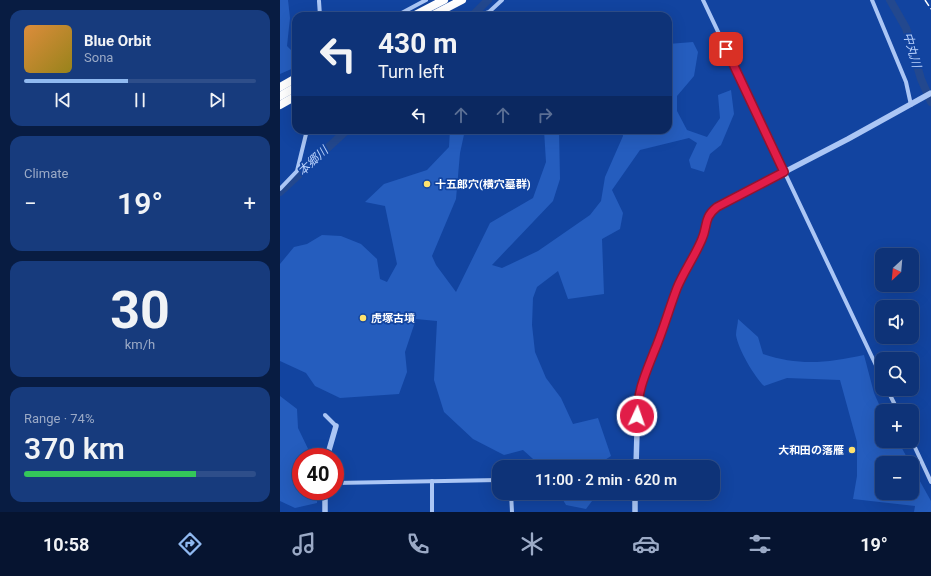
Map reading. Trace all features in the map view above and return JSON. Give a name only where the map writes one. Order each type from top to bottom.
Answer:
[{"type":"highway","points":[[421,12],[444,0]]},
{"type":"highway","points":[[439,12],[462,0]]},
{"type":"highway","points":[[280,82],[292,78]]},
{"type":"highway","points":[[280,87],[292,80]]},
{"type":"highway","points":[[280,96],[292,89]]},
{"type":"highway","points":[[280,105],[292,98]]},
{"type":"street","points":[[404,12],[426,0]]},
{"type":"street","points":[[489,12],[502,0]]},
{"type":"street","points":[[703,0],[875,363]]},
{"type":"street","points":[[872,0],[906,82],[911,104]]},
{"type":"street","points":[[320,1],[320,12]]},
{"type":"street","points":[[636,460],[638,396],[642,379],[654,352],[678,287],[703,237],[706,220],[717,207],[931,93]]},
{"type":"street","points":[[280,189],[296,171],[306,134]]},
{"type":"street","points":[[325,415],[336,426],[330,448]]},
{"type":"street","points":[[915,448],[931,482]]},
{"type":"street","points":[[344,483],[492,480]]},
{"type":"street","points":[[432,481],[432,512]]},
{"type":"street","points":[[325,500],[325,512]]},
{"type":"street","points":[[511,500],[512,512]]},
{"type":"street","points":[[634,512],[635,500]]},
{"type":"shaded area","points":[[280,0],[288,0],[290,18],[287,46],[292,51],[292,69],[280,74]]},
{"type":"shaded area","points":[[693,42],[698,52],[694,76],[677,96],[677,111],[687,130],[707,137],[720,118],[718,95],[731,90],[734,114],[721,145],[710,154],[704,172],[691,168],[689,160],[697,143],[689,138],[640,150],[612,190],[623,213],[620,229],[602,239],[604,294],[568,299],[558,271],[537,287],[533,298],[532,325],[535,352],[546,378],[561,398],[573,424],[598,418],[611,456],[605,460],[534,460],[523,450],[504,455],[473,439],[444,412],[434,380],[437,321],[416,319],[405,352],[407,372],[399,394],[340,398],[315,386],[306,373],[280,361],[280,264],[294,247],[307,244],[322,235],[341,236],[361,244],[377,259],[380,279],[387,282],[397,264],[385,206],[365,202],[384,184],[427,170],[449,147],[450,134],[464,134],[460,153],[456,199],[432,256],[436,265],[456,292],[490,223],[533,198],[546,162],[544,134],[559,134],[560,179],[553,201],[492,265],[502,268],[538,251],[590,215],[601,201],[605,177],[623,134],[672,134],[672,44]]},
{"type":"shaded area","points":[[738,319],[758,337],[763,354],[776,358],[801,362],[838,360],[864,355],[874,393],[879,404],[875,404],[875,448],[902,448],[906,456],[875,456],[875,500],[919,500],[919,480],[931,501],[931,512],[914,512],[915,506],[853,499],[857,476],[857,442],[840,380],[787,378],[764,386],[751,369],[743,355],[736,335]]},
{"type":"shaded area","points":[[280,396],[297,409],[298,428],[308,448],[292,448],[292,500],[317,500],[317,503],[295,508],[280,501]]},
{"type":"shaded area","points":[[563,500],[593,500],[586,509],[566,505]]},
{"type":"waterway","name":"本郷川","points":[[476,12],[488,0]]},
{"type":"waterway","name":"中丸川","points":[[890,0],[906,28],[921,79],[931,102]]},
{"type":"waterway","name":"本郷川","points":[[280,192],[343,134]]},
{"type":"railway","points":[[925,0],[931,9]]},
{"type":"place","name":"十五郎穴(横穴墓群)","points":[[427,184]]},
{"type":"place","name":"虎塚古墳","points":[[363,318]]},
{"type":"place","name":"大和田の落雁","points":[[852,450]]},
{"type":"route","points":[[637,416],[638,396],[642,379],[654,352],[678,287],[703,237],[706,220],[709,214],[717,207],[784,172],[726,49]]}]
